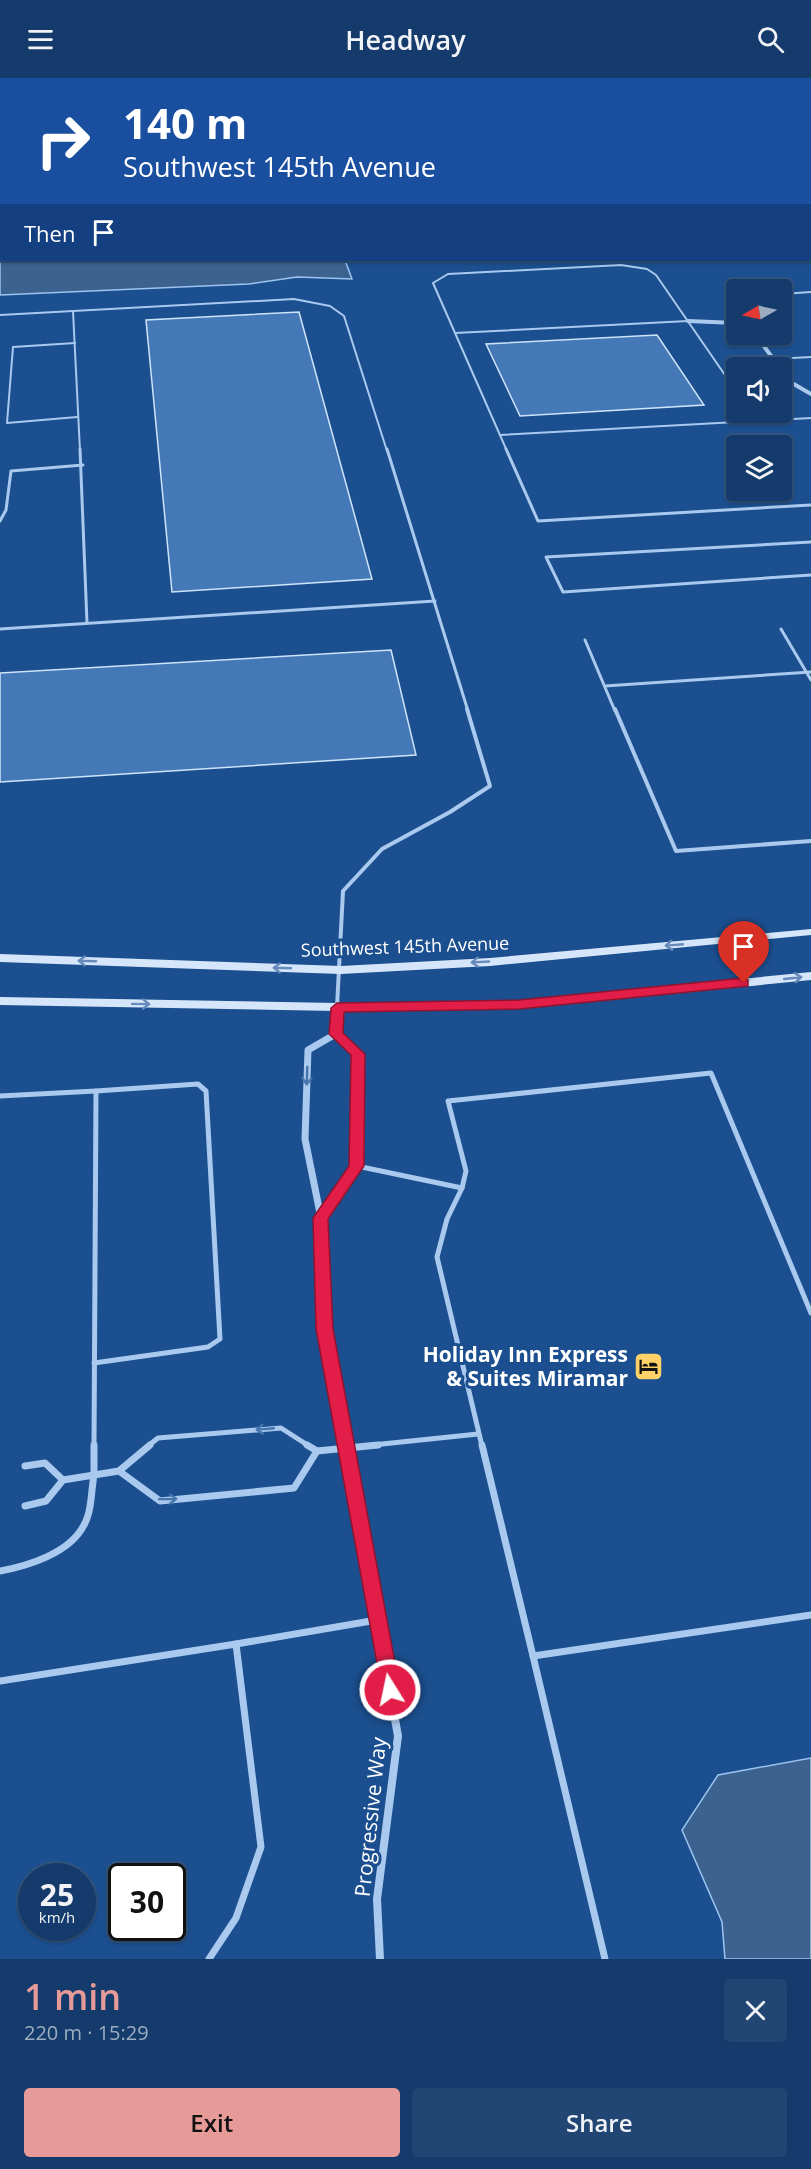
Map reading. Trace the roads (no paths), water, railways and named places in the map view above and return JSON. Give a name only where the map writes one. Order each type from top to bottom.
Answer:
[{"type":"street","points":[[688,321],[726,322]]},
{"type":"street","points":[[763,345],[772,357]]},
{"type":"street","points":[[792,383],[811,394]]},
{"type":"street","name":"Southwest 145th Avenue","points":[[0,958],[341,970],[490,962],[811,932]]},
{"type":"street","points":[[0,1000],[337,1008],[519,1005],[811,976]]},
{"type":"street","points":[[321,1218],[357,1166],[358,1054],[336,1034],[337,1008]]},
{"type":"street","name":"Progressive Way","points":[[336,1034],[308,1050],[305,1139],[321,1218],[325,1329],[398,1736],[378,1899],[380,1959]]},
{"type":"lane","points":[[726,376],[656,275],[636,267],[621,265],[448,274],[433,283],[538,521],[811,505]]},
{"type":"lane","points":[[792,293],[811,292]]},
{"type":"lane","points":[[0,315],[294,299],[330,306],[344,316],[435,601],[490,786],[450,812],[382,849],[343,891],[341,970],[337,1008]]},
{"type":"lane","points":[[73,311],[77,417],[82,465],[87,623]]},
{"type":"lane","points":[[455,333],[688,321]]},
{"type":"lane","points":[[75,343],[13,347],[8,423],[77,417]]},
{"type":"lane","points":[[792,358],[811,357]]},
{"type":"lane","points":[[792,419],[811,418]]},
{"type":"lane","points":[[500,435],[726,423]]},
{"type":"lane","points":[[0,521],[6,510],[11,471],[82,465]]},
{"type":"lane","points":[[811,542],[546,557],[563,592],[811,575]]},
{"type":"lane","points":[[0,629],[435,601]]},
{"type":"lane","points":[[781,629],[809,672],[811,680]]},
{"type":"lane","points":[[585,640],[676,850],[811,841]]},
{"type":"lane","points":[[605,686],[809,672]]},
{"type":"lane","points":[[605,1959],[437,1257],[447,1220],[462,1188],[466,1171],[448,1101],[711,1073],[811,1313]]},
{"type":"lane","points":[[0,1096],[198,1084],[206,1091],[220,1339],[208,1347],[94,1363]]},
{"type":"lane","points":[[0,1570],[15,1569],[60,1549],[84,1526],[94,1475],[96,1091]]},
{"type":"lane","points":[[357,1166],[462,1188]]},
{"type":"lane","points":[[25,1506],[46,1501],[63,1480],[119,1471],[158,1438],[281,1428],[317,1451],[478,1434]]},
{"type":"lane","points":[[119,1471],[160,1501],[294,1488],[317,1451]]},
{"type":"lane","points":[[25,1466],[45,1462],[63,1480]]},
{"type":"lane","points":[[533,1656],[811,1615]]},
{"type":"lane","points":[[0,1681],[377,1620]]},
{"type":"lane","points":[[209,1959],[236,1918],[261,1847],[236,1644]]},
{"type":"water","points":[[0,261],[345,261],[352,279],[297,277],[249,284],[0,295]]},
{"type":"water","points":[[811,1758],[811,1959],[725,1959],[722,1922],[682,1830],[718,1775]]},
{"type":"place","name":"Holiday Inn Express & Suites Miramar","points":[[649,1366]]}]
